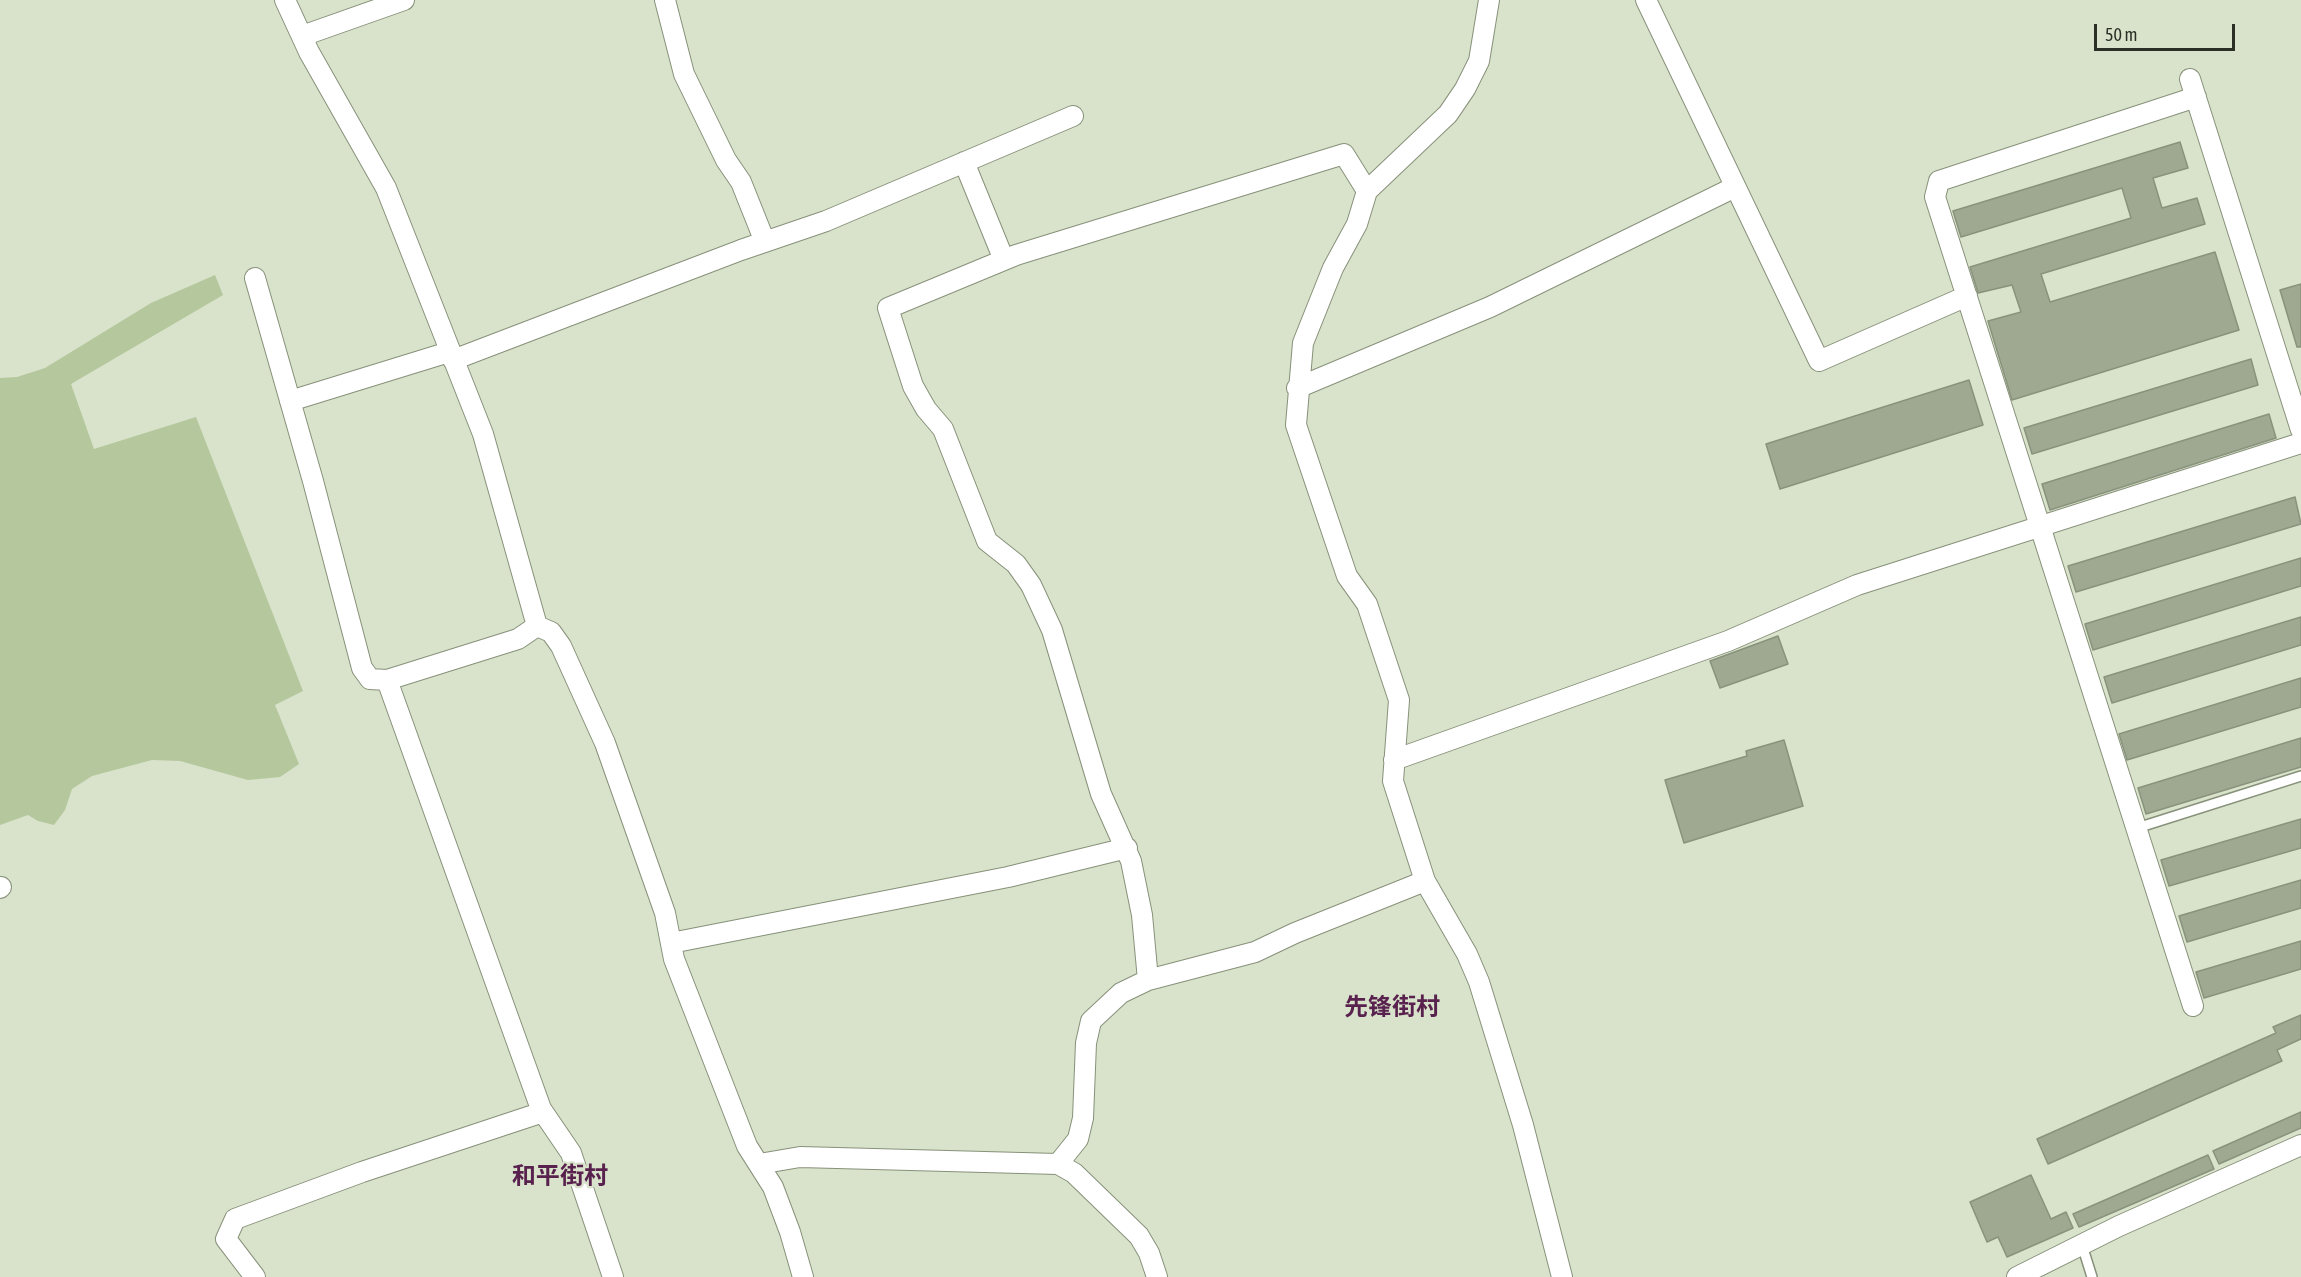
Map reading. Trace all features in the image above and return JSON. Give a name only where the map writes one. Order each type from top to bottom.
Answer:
[{"type":"street","points":[[285,0],[302,36],[386,188],[483,434],[537,626]]},
{"type":"street","points":[[302,36],[404,0]]},
{"type":"street","points":[[665,0],[684,74],[726,160],[741,182],[765,242]]},
{"type":"street","points":[[1490,0],[1479,61],[1465,89],[1448,114],[1367,191],[1357,224],[1333,268],[1303,343],[1297,388],[1296,425],[1347,576],[1367,604],[1399,700],[1393,781],[1425,881],[1467,954],[1479,982],[1523,1125],[1562,1277]]},
{"type":"street","points":[[1646,0],[1819,361],[1967,296]]},
{"type":"street","points":[[2193,1006],[1935,196],[1939,181],[2193,88],[2301,430]]},
{"type":"street","points":[[290,401],[451,356],[826,221],[1073,116]]},
{"type":"street","points":[[1148,980],[1142,915],[1127,848],[1101,794],[1052,630],[1031,585],[1016,564],[987,541],[943,429],[926,409],[913,386],[888,308],[1004,260],[1291,168],[1344,154],[1367,191]]},
{"type":"street","points":[[964,162],[1004,260]]},
{"type":"street","points":[[1297,388],[1490,307],[1735,187]]},
{"type":"street","points":[[255,278],[362,668],[370,679],[387,681],[518,639],[537,626]]},
{"type":"street","points":[[1394,760],[1728,641],[1857,585],[2301,443]]},
{"type":"street","points":[[537,626],[551,632],[561,646],[605,743],[665,913],[674,959],[747,1146],[773,1186],[790,1232],[802,1277]]},
{"type":"street","points":[[387,681],[543,1112],[571,1153],[613,1277]]},
{"type":"street","points":[[671,943],[1008,877],[1127,848]]},
{"type":"street","points":[[1058,1164],[1078,1139],[1083,1118],[1086,1043],[1091,1021],[1121,993],[1148,980],[1255,952],[1295,933],[1425,881]]},
{"type":"street","points":[[255,1277],[226,1239],[235,1219],[362,1172],[543,1112]]},
{"type":"street","points":[[2017,1277],[2301,1145]]},
{"type":"street","points":[[759,1164],[800,1157],[1058,1164],[1074,1173],[1139,1236],[1149,1252],[1156,1277]]},
{"type":"lane","points":[[2137,828],[2301,776]]},
{"type":"lane","points":[[2082,1245],[2092,1277]]},
{"type":"green space","points":[[215,275],[223,295],[71,384],[94,449],[196,417],[303,691],[275,705],[299,764],[280,777],[248,780],[180,761],[152,760],[92,776],[72,789],[65,810],[54,825],[38,821],[28,815],[0,825],[0,378],[17,377],[45,368],[151,303]]},
{"type":"building","points":[[2180,142],[2188,168],[2153,178],[2162,208],[2197,198],[2205,224],[2041,274],[2050,302],[2215,252],[2239,330],[2012,400],[1988,321],[2021,312],[2012,285],[1978,293],[1970,267],[2131,218],[2122,188],[1961,237],[1953,211]]},
{"type":"building","points":[[2301,284],[2301,347],[2297,347],[2280,290]]},
{"type":"building","points":[[2251,359],[2258,385],[2032,454],[2024,428]]},
{"type":"building","points":[[1969,380],[1983,425],[1780,489],[1766,444]]},
{"type":"building","points":[[2269,414],[2276,438],[2050,510],[2042,484]]},
{"type":"building","points":[[2295,497],[2301,524],[2076,592],[2068,566]]},
{"type":"building","points":[[2301,558],[2301,586],[2093,650],[2085,624]]},
{"type":"building","points":[[2301,617],[2301,645],[2112,703],[2104,677]]},
{"type":"building","points":[[1778,636],[1788,664],[1720,688],[1710,661]]},
{"type":"building","points":[[2301,678],[2301,707],[2127,760],[2119,734]]},
{"type":"building","points":[[2301,738],[2301,767],[2146,814],[2138,788]]},
{"type":"building","points":[[1784,740],[1803,806],[1684,843],[1665,780],[1747,756],[1746,751]]},
{"type":"building","points":[[2301,819],[2301,848],[2169,886],[2161,860]]},
{"type":"building","points":[[2301,880],[2301,908],[2187,942],[2179,916]]},
{"type":"building","points":[[2301,941],[2301,969],[2204,998],[2196,972]]},
{"type":"building","points":[[2301,1015],[2301,1039],[2277,1050],[2282,1061],[2048,1164],[2037,1139],[2276,1033],[2273,1027]]},
{"type":"building","points":[[2301,1112],[2301,1128],[2219,1164],[2213,1151]]},
{"type":"building","points":[[2208,1155],[2214,1169],[2079,1227],[2073,1214]]},
{"type":"building","points":[[2031,1175],[2051,1219],[2066,1212],[2073,1228],[2007,1257],[1998,1237],[1987,1242],[1970,1202]]},
{"type":"district","name":"先锋街村","points":[[1392,1007]]},
{"type":"district","name":"和平街村","points":[[560,1176]]}]
